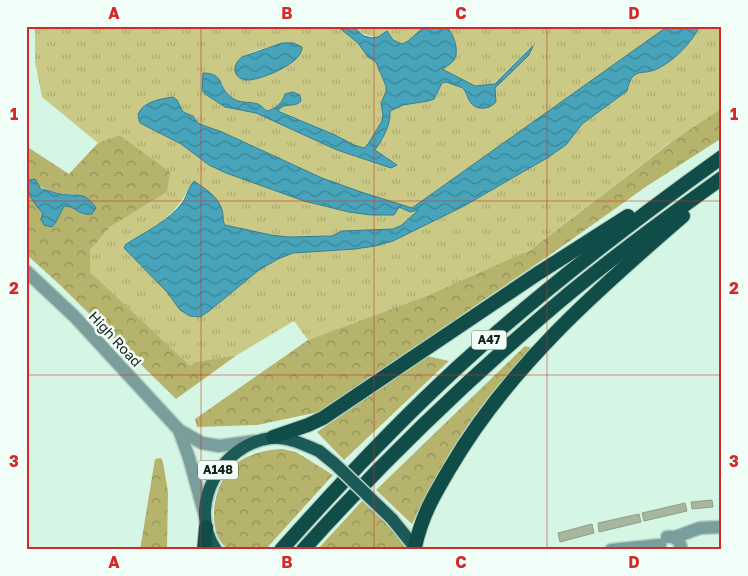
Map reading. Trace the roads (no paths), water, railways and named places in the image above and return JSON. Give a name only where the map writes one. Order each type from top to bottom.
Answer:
[{"type":"highway","name":"A47","points":[[273,437],[323,418],[537,274],[722,156]]},
{"type":"highway","name":"A47","points":[[281,550],[327,498],[400,423],[458,368],[556,282],[644,213],[722,156]]},
{"type":"highway","name":"A47","points":[[303,550],[408,439],[467,382],[560,301],[655,226],[722,178]]},
{"type":"highway","points":[[416,548],[425,512],[447,473],[472,433],[514,378],[552,337],[636,257],[722,182]]},
{"type":"highway","points":[[204,550],[206,522]]},
{"type":"main road","name":"A148","points":[[206,522],[210,488],[218,470],[228,458],[239,450],[258,440],[273,437],[304,444],[318,451],[392,519],[416,548]]},
{"type":"main road","points":[[206,522],[212,544],[216,550]]},
{"type":"street","name":"High Road","points":[[26,271],[74,316],[175,426],[202,443],[219,446],[258,440]]},
{"type":"street","name":"High Road","points":[[175,426],[189,458],[206,522]]},
{"type":"street","points":[[611,550],[660,547],[664,539],[675,538],[700,528],[722,527]]},
{"type":"street","points":[[675,538],[680,542],[681,550]]},
{"type":"water","points":[[337,26],[352,26],[364,36],[372,38],[378,37],[387,31],[393,40],[402,44],[425,26],[446,26],[453,37],[456,56],[450,64],[442,69],[475,86],[495,84],[533,46],[529,55],[495,88],[496,102],[490,106],[480,108],[474,106],[463,88],[446,82],[442,83],[434,99],[403,105],[390,111],[388,126],[375,150],[397,165],[391,168],[337,150],[256,113],[225,107],[202,90],[203,73],[215,75],[227,93],[234,99],[240,102],[258,104],[267,111],[279,105],[285,94],[293,92],[300,95],[301,101],[295,105],[284,106],[278,111],[364,148],[382,121],[381,103],[386,92],[386,86],[376,62],[368,57],[358,43]]},
{"type":"water","points":[[668,26],[700,26],[688,44],[671,60],[653,71],[635,75],[629,83],[627,91],[582,124],[566,145],[464,206],[393,241],[355,249],[293,253],[259,270],[200,317],[190,316],[180,310],[167,292],[124,248],[126,244],[171,215],[183,202],[194,181],[211,193],[218,201],[225,225],[271,235],[288,237],[332,236],[342,231],[393,229],[402,225],[418,210],[410,212],[399,207],[394,215],[371,215],[349,212],[304,201],[226,173],[209,165],[181,144],[140,123],[138,114],[144,106],[153,101],[173,97],[177,100],[183,112],[193,116],[198,123],[222,132],[322,178],[412,208]]},
{"type":"water","points":[[282,43],[293,43],[302,47],[301,53],[296,59],[281,69],[249,80],[240,78],[235,72],[236,64],[242,57]]},
{"type":"water","points":[[35,179],[41,189],[61,194],[84,196],[96,208],[92,214],[83,214],[68,206],[64,206],[52,227],[44,225],[41,219],[43,213],[26,192],[26,182]]}]
